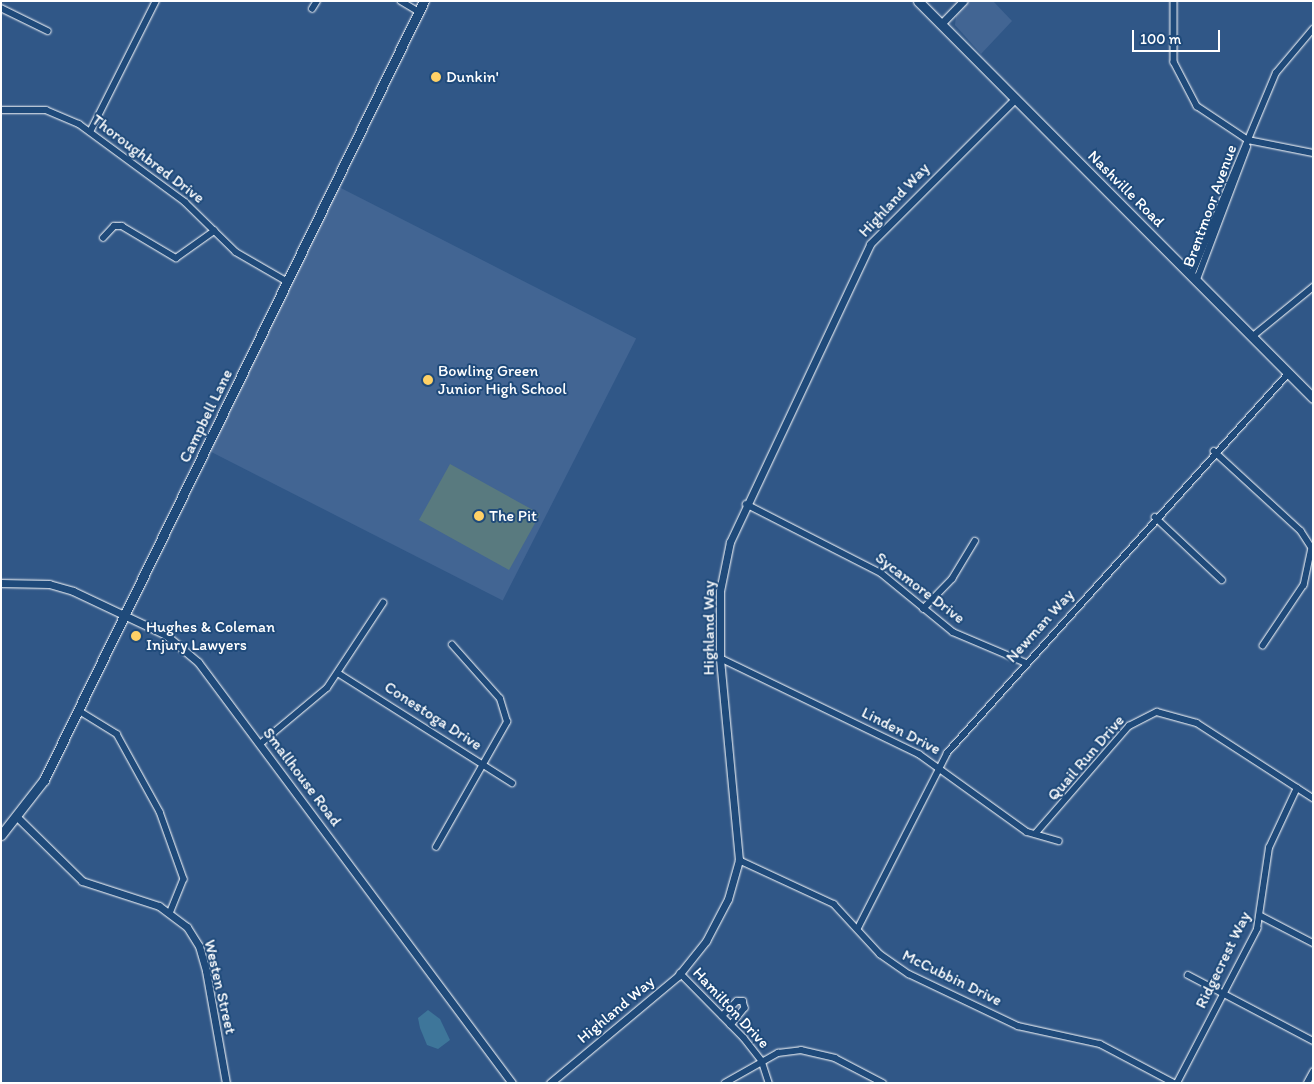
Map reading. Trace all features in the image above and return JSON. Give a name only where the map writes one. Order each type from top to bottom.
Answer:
[{"type":"main road","name":"Campbell Lane","points":[[1,835],[18,818],[44,780],[424,1]]},
{"type":"main road","name":"Nashville Road","points":[[918,1],[1313,398]]},
{"type":"street","points":[[90,132],[156,1]]},
{"type":"street","points":[[312,9],[317,1]]},
{"type":"street","points":[[401,1],[419,12]]},
{"type":"street","points":[[941,24],[962,1]]},
{"type":"street","points":[[1174,1],[1171,44],[1180,81],[1209,117],[1248,140],[1313,153]]},
{"type":"street","points":[[1,8],[48,30]]},
{"type":"street","name":"Brentmoor Avenue","points":[[1194,279],[1248,140],[1282,62],[1313,29]]},
{"type":"street","name":"Highland Way","points":[[550,1083],[680,973],[716,924],[735,883],[739,860],[720,658],[722,570],[746,504],[870,244],[1016,98]]},
{"type":"street","name":"Thoroughbred Drive","points":[[1,110],[46,110],[90,132],[185,202],[243,257],[288,282]]},
{"type":"street","points":[[103,238],[114,226],[122,226],[176,258],[214,231]]},
{"type":"street","points":[[1252,337],[1313,287]]},
{"type":"street","name":"Newman Way","points":[[858,928],[939,766],[1026,663],[1155,517],[1214,451],[1288,374]]},
{"type":"street","points":[[1214,451],[1302,531],[1312,548],[1304,586],[1263,646]]},
{"type":"street","name":"Sycamore Drive","points":[[746,504],[881,573],[923,609],[961,636],[1026,663]]},
{"type":"street","points":[[1155,517],[1222,580]]},
{"type":"street","points":[[923,609],[952,579],[975,541]]},
{"type":"street","name":"Smallhouse Road","points":[[1,583],[61,587],[166,635],[198,662],[512,1083]]},
{"type":"street","points":[[260,744],[307,707],[338,674],[383,603]]},
{"type":"street","points":[[436,847],[484,766],[507,720],[500,698],[452,645]]},
{"type":"street","name":"Linden Drive","points":[[720,658],[939,766],[1032,834],[1059,841]]},
{"type":"street","name":"Conestoga Drive","points":[[338,674],[512,783]]},
{"type":"street","points":[[18,818],[82,881],[171,912],[184,879],[160,812],[116,734],[78,710]]},
{"type":"street","name":"Quail Run Drive","points":[[1032,834],[1041,832],[1130,726],[1157,712],[1197,722],[1313,798]]},
{"type":"street","name":"Ridgecrest Way","points":[[1175,1083],[1224,992],[1261,916],[1268,848],[1297,788]]},
{"type":"street","name":"McCubbin Drive","points":[[739,860],[834,904],[886,959],[909,974],[1018,1026],[1100,1044],[1175,1083]]},
{"type":"street","name":"Westen Street","points":[[171,912],[199,946],[226,1083]]},
{"type":"street","points":[[1261,916],[1313,943]]},
{"type":"street","name":"Hamilton Drive","points":[[680,973],[731,1025],[762,1061]]},
{"type":"street","points":[[1188,975],[1224,992],[1313,1040]]},
{"type":"street","points":[[722,1016],[737,1001],[743,1001],[745,1008],[731,1025]]},
{"type":"street","points":[[726,1083],[762,1061],[789,1050],[817,1052],[883,1083]]},
{"type":"street","points":[[762,1061],[769,1083]]},
{"type":"street","points":[[1307,1083],[1313,1072]]},
{"type":"shaded area","points":[[968,1],[993,1],[1012,21],[981,54],[955,25],[956,16]]},
{"type":"shaded area","name":"Bowling Green Junior High School","points":[[335,185],[636,338],[503,600],[202,447]]},
{"type":"shaded area","points":[[428,1010],[440,1019],[450,1040],[438,1049],[427,1045],[420,1028],[418,1018]]},
{"type":"green space","name":"The Pit","points":[[450,464],[540,514],[509,570],[419,520]]},
{"type":"place","name":"Dunkin'","points":[[436,77]]},
{"type":"place","name":"Bowling Green Junior High School","points":[[428,380]]},
{"type":"place","name":"The Pit","points":[[479,516]]},
{"type":"place","name":"Hughes & Coleman Injury Lawyers","points":[[136,636]]}]
